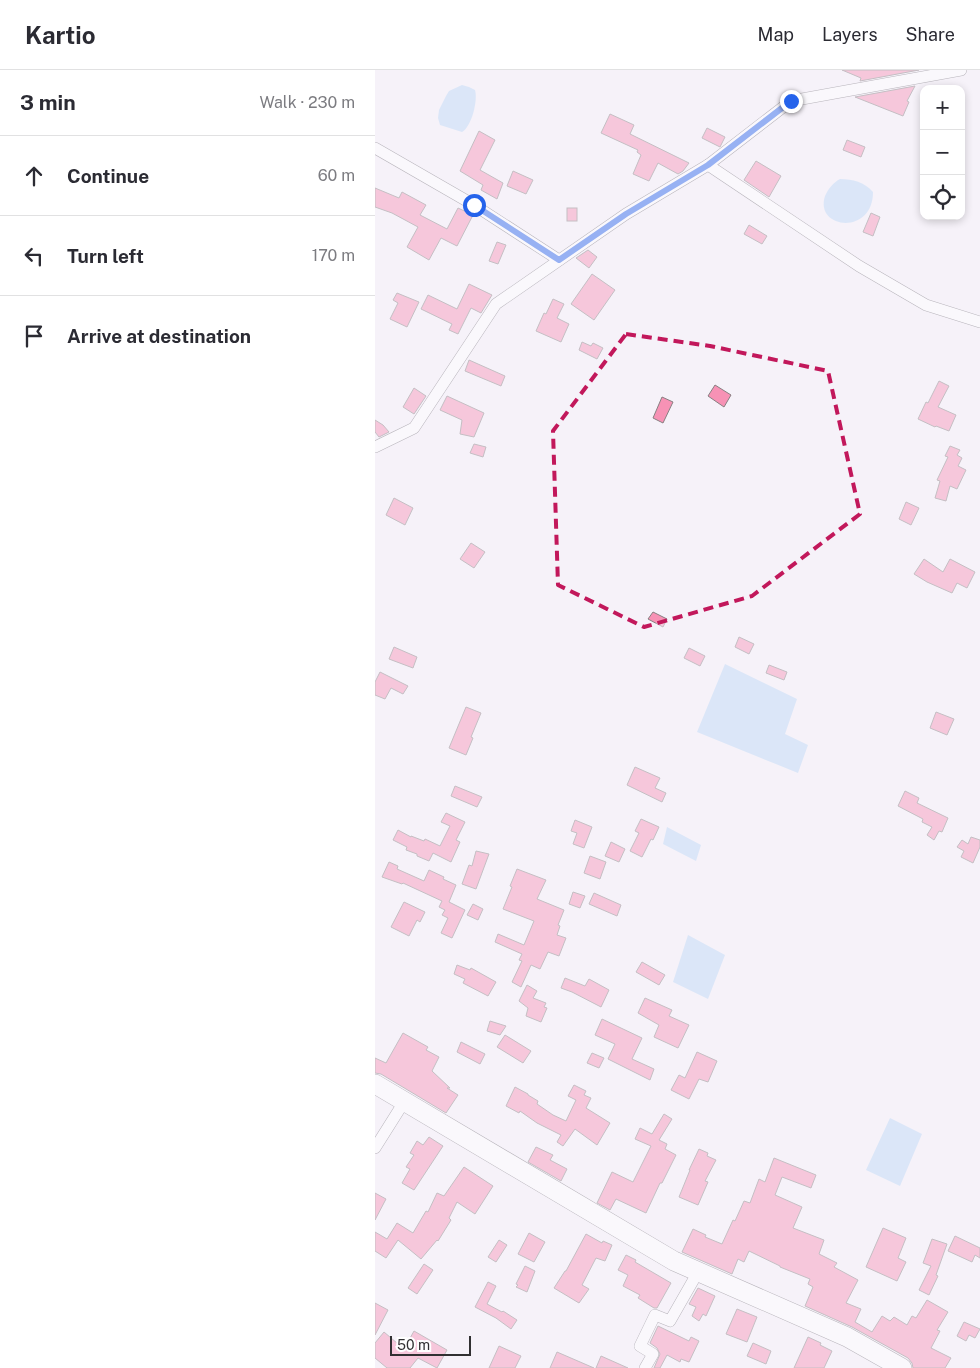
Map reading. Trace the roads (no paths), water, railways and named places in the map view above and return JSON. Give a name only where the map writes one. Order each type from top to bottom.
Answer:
[{"type":"main road","points":[[375,1084],[674,1262],[847,1337],[902,1368]]},
{"type":"street","points":[[375,447],[414,428],[497,304],[626,214],[708,165],[791,101],[961,70]]},
{"type":"street","points":[[375,148],[474,205],[559,260]]},
{"type":"street","points":[[708,165],[859,266],[926,305],[980,322]]},
{"type":"street","points":[[375,1148],[404,1102]]},
{"type":"street","points":[[645,1368],[653,1354],[640,1346],[655,1315],[670,1321],[698,1272]]},
{"type":"water","points":[[462,85],[475,90],[476,94],[471,119],[466,129],[462,132],[440,125],[438,118],[439,110],[449,91]]},
{"type":"water","points":[[840,179],[858,182],[873,192],[870,206],[864,216],[855,221],[845,223],[835,221],[828,215],[824,207],[826,193]]},
{"type":"water","points":[[725,664],[797,699],[785,734],[808,745],[798,773],[697,732]]},
{"type":"water","points":[[667,827],[701,845],[696,861],[663,844]]},
{"type":"water","points":[[688,935],[725,955],[708,999],[673,982]]},
{"type":"water","points":[[890,1118],[922,1134],[900,1186],[866,1170]]}]
